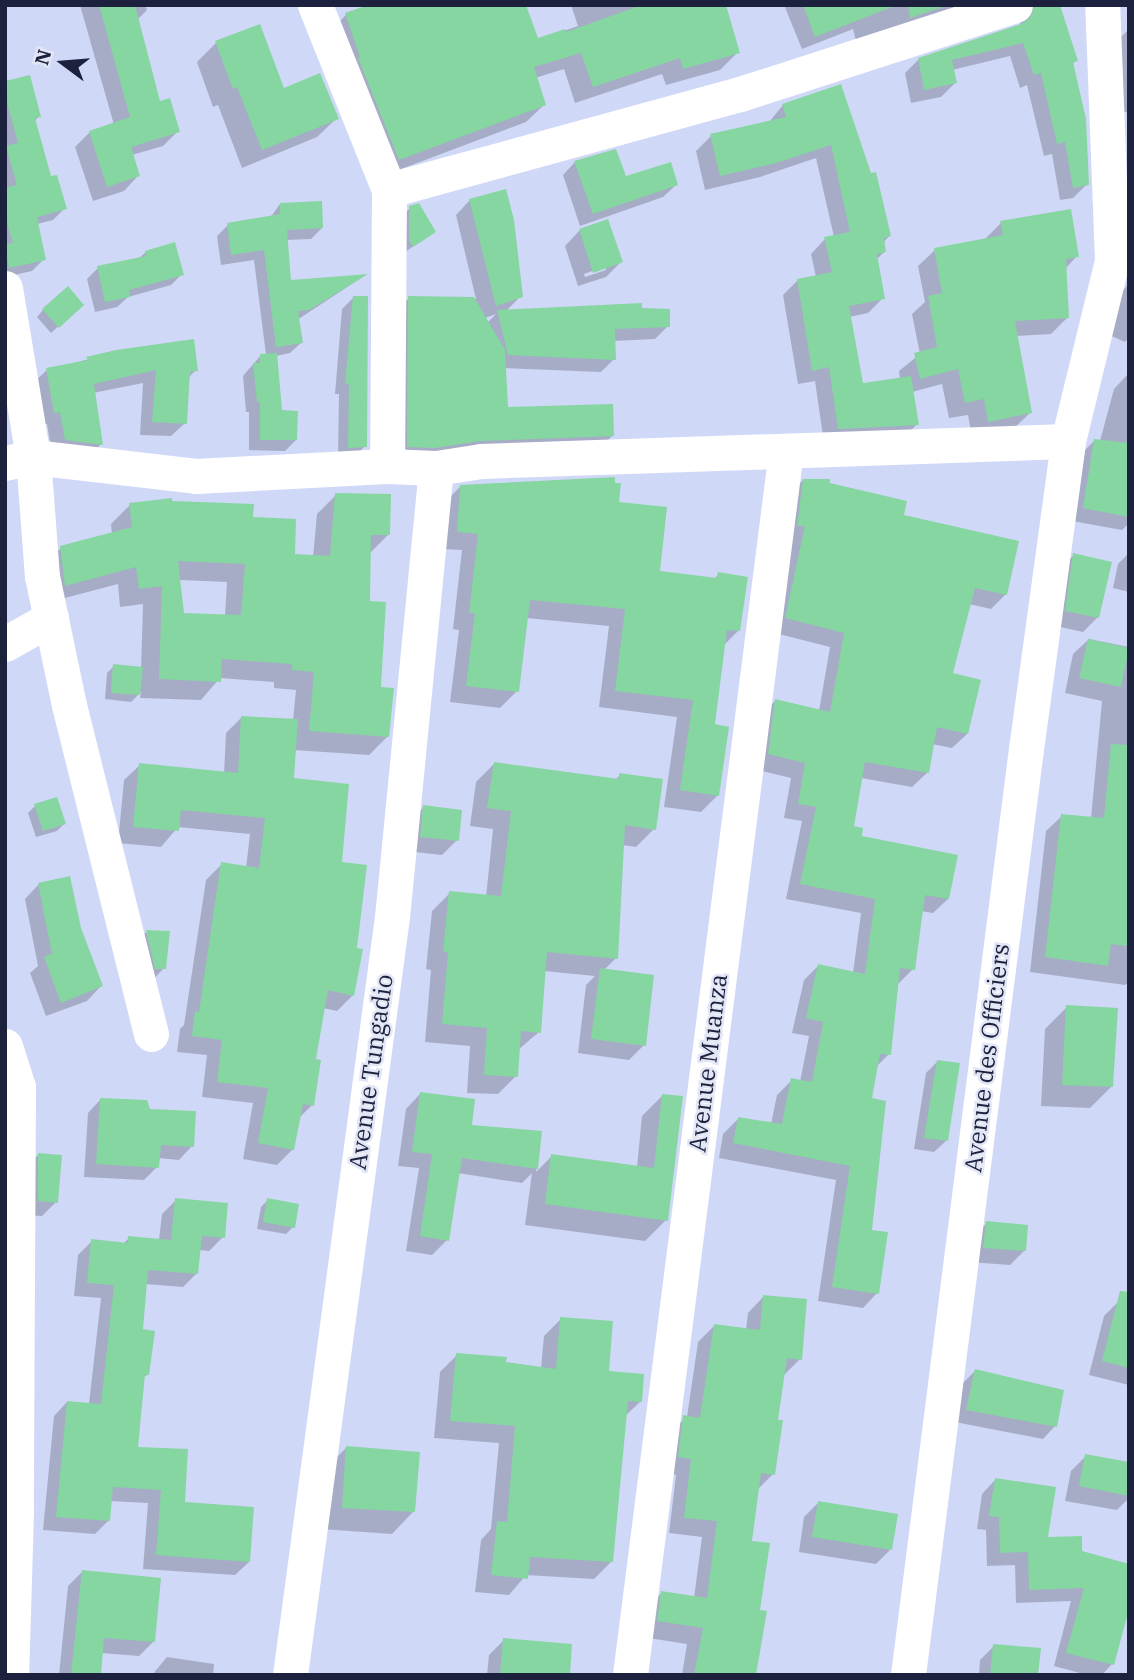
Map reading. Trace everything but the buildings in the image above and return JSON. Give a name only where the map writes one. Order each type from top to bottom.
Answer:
[{"type":"street","points":[[316,5],[388,190],[387,466]]},
{"type":"street","points":[[388,190],[740,94],[1015,5]]},
{"type":"street","points":[[1102,5],[1120,263]]},
{"type":"street","name":"Avenue des Officiers","points":[[908,1675],[1026,749],[1068,442],[1120,263]]},
{"type":"street","points":[[5,288],[19,460],[69,705],[151,1034]]},
{"type":"street","points":[[19,460],[196,475],[387,466],[436,468],[481,461],[1068,442]]},
{"type":"street","name":"Avenue Muanza","points":[[630,1675],[786,451]]},
{"type":"street","name":"Avenue Tungadio","points":[[290,1675],[392,917],[436,468]]},
{"type":"street","points":[[5,644],[51,618]]},
{"type":"street","points":[[5,1046],[18,1087],[16,1498],[11,1675]]}]
